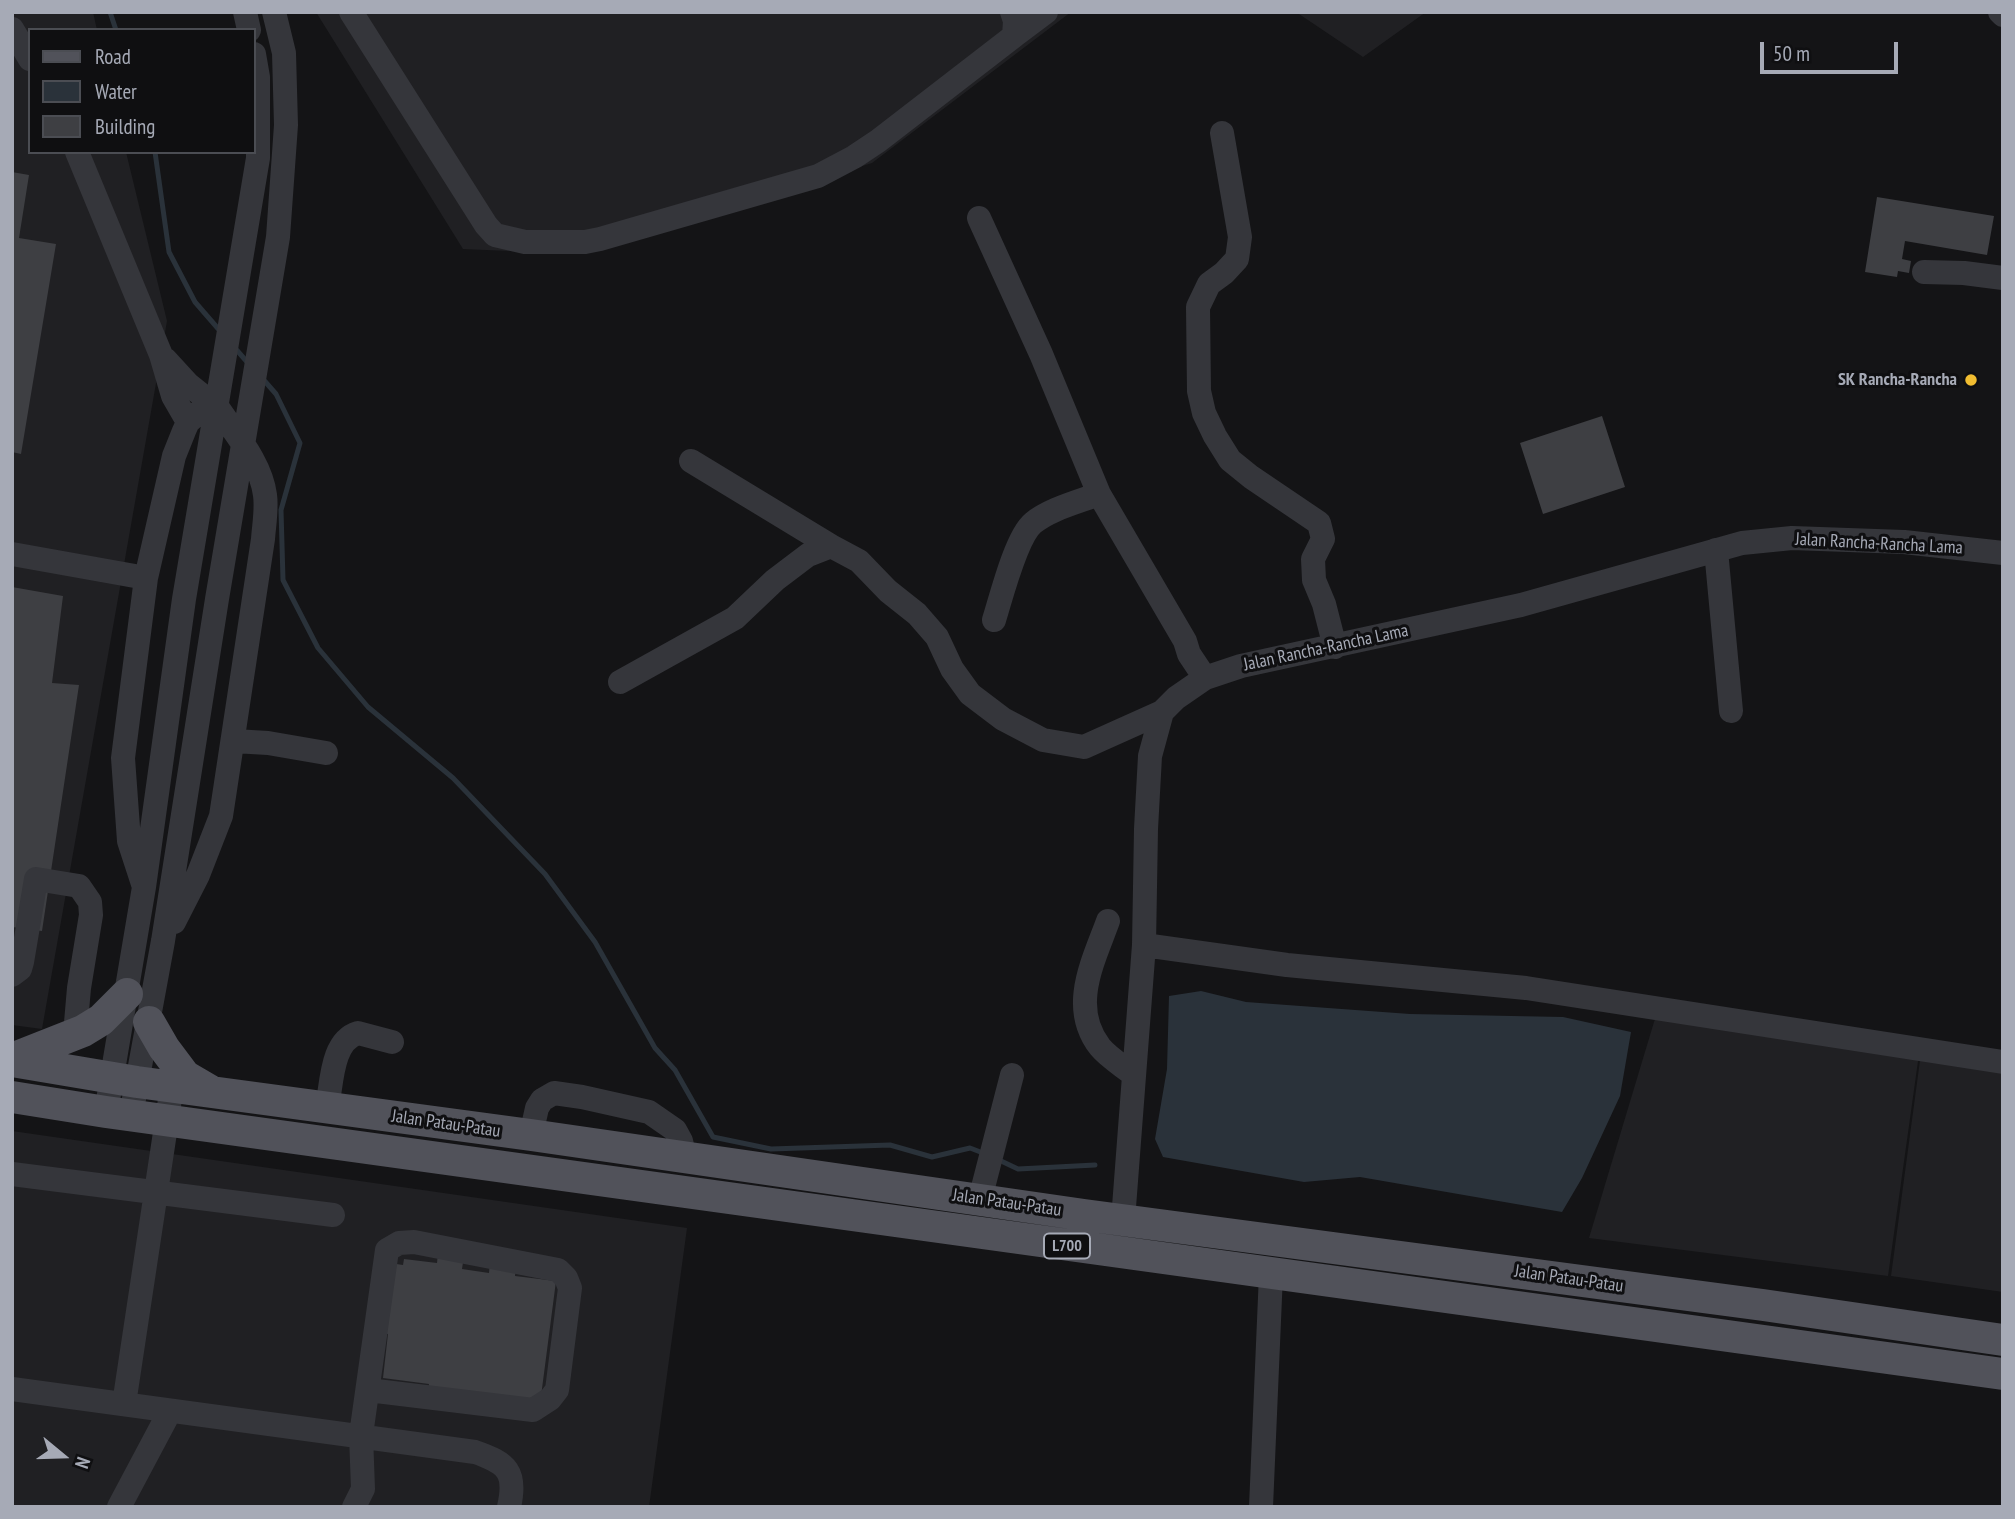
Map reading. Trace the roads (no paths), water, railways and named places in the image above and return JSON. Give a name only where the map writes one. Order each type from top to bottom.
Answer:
[{"type":"main road","points":[[12,1060],[75,1034],[101,1020],[127,994]]},
{"type":"main road","points":[[149,1022],[163,1048],[185,1076],[210,1091]]},
{"type":"main road","name":"Jalan Patau-Patau","points":[[12,1060],[125,1080],[2003,1340]]},
{"type":"main road","name":"Jalan Patau-Patau","points":[[12,1097],[2003,1374]]},
{"type":"street","points":[[125,1080],[149,1022],[278,237],[286,125],[284,53],[274,12]]},
{"type":"street","points":[[351,12],[486,225],[495,235],[525,242],[600,239],[818,176],[878,141],[1013,24],[1046,12]]},
{"type":"street","points":[[12,29],[28,56]]},
{"type":"street","points":[[119,1114],[125,1080],[127,994],[184,599],[258,158],[256,66]]},
{"type":"street","points":[[1222,133],[1240,237],[1237,258],[1224,273],[1209,284],[1198,307],[1199,391],[1209,425],[1230,460],[1319,523],[1323,539],[1313,559],[1314,580],[1324,604],[1335,647]]},
{"type":"street","points":[[78,154],[161,355],[173,396],[188,422]]},
{"type":"street","points":[[979,218],[1041,354],[1099,494],[1205,678]]},
{"type":"street","points":[[1924,272],[2003,278]]},
{"type":"street","points":[[161,355],[188,384],[218,408],[255,464],[265,496],[263,539],[221,816],[198,875],[163,941]]},
{"type":"street","points":[[144,887],[129,841],[123,758],[146,578],[174,456],[188,422],[198,413],[218,408]]},
{"type":"street","name":"Jalan Rancha-Rancha Lama","points":[[691,461],[859,561],[888,591],[917,614],[937,637],[952,669],[970,694],[1003,719],[1043,740],[1084,747],[1162,712],[1176,698],[1205,678],[1241,666],[1521,605],[1742,543],[1792,538],[1904,542],[2003,553]]},
{"type":"street","points":[[994,620],[1019,545],[1030,526],[1041,517],[1099,494]]},
{"type":"street","points":[[620,682],[735,618],[797,563],[808,555],[831,546]]},
{"type":"street","points":[[1716,550],[1731,711]]},
{"type":"street","points":[[12,554],[146,578]]},
{"type":"street","points":[[1123,1220],[1144,945],[1150,756],[1162,712]]},
{"type":"street","points":[[234,741],[268,743],[326,753]]},
{"type":"street","points":[[12,975],[20,969],[22,962],[36,879],[79,886],[90,902],[91,915],[79,988],[75,1034]]},
{"type":"street","points":[[1108,921],[1088,976],[1083,1002],[1087,1026],[1101,1048],[1134,1075]]},
{"type":"street","points":[[1144,945],[1287,965],[1526,988],[2003,1062]]},
{"type":"street","points":[[327,1107],[338,1052],[350,1035],[358,1033],[392,1042]]},
{"type":"street","points":[[980,1199],[1012,1075]]},
{"type":"street","points":[[124,1404],[172,1086]]},
{"type":"street","points":[[531,1135],[537,1108],[542,1100],[554,1093],[590,1098],[640,1108],[659,1118],[678,1136],[685,1158]]},
{"type":"street","points":[[12,1174],[333,1215]]},
{"type":"street","points":[[354,1507],[363,1489],[362,1435],[368,1390],[387,1251],[399,1243],[414,1242],[558,1270],[566,1278],[570,1288],[557,1390],[541,1406],[533,1410],[368,1390]]},
{"type":"street","points":[[1261,1507],[1271,1274]]},
{"type":"street","points":[[12,1389],[475,1452],[496,1460],[509,1471],[513,1489],[509,1507]]},
{"type":"street","points":[[120,1507],[170,1410]]},
{"type":"water","points":[[1201,991],[1246,1002],[1410,1014],[1563,1017],[1631,1032],[1620,1096],[1582,1178],[1562,1212],[1360,1177],[1304,1182],[1163,1157],[1155,1139],[1167,1069],[1169,996]]},
{"type":"waterway","points":[[110,12],[115,28]]},
{"type":"waterway","points":[[155,154],[169,252],[195,302],[221,332]]},
{"type":"waterway","points":[[234,347],[248,363]]},
{"type":"waterway","points":[[262,378],[276,394],[300,443],[281,510],[283,580],[318,648],[368,707],[453,778],[545,874],[595,942],[655,1048],[675,1070],[713,1137],[771,1149],[890,1145],[932,1157],[970,1148],[983,1153]]},
{"type":"waterway","points":[[999,1160],[1018,1169],[1095,1165]]},
{"type":"place","name":"SK Rancha-Rancha","points":[[1971,380]]}]
